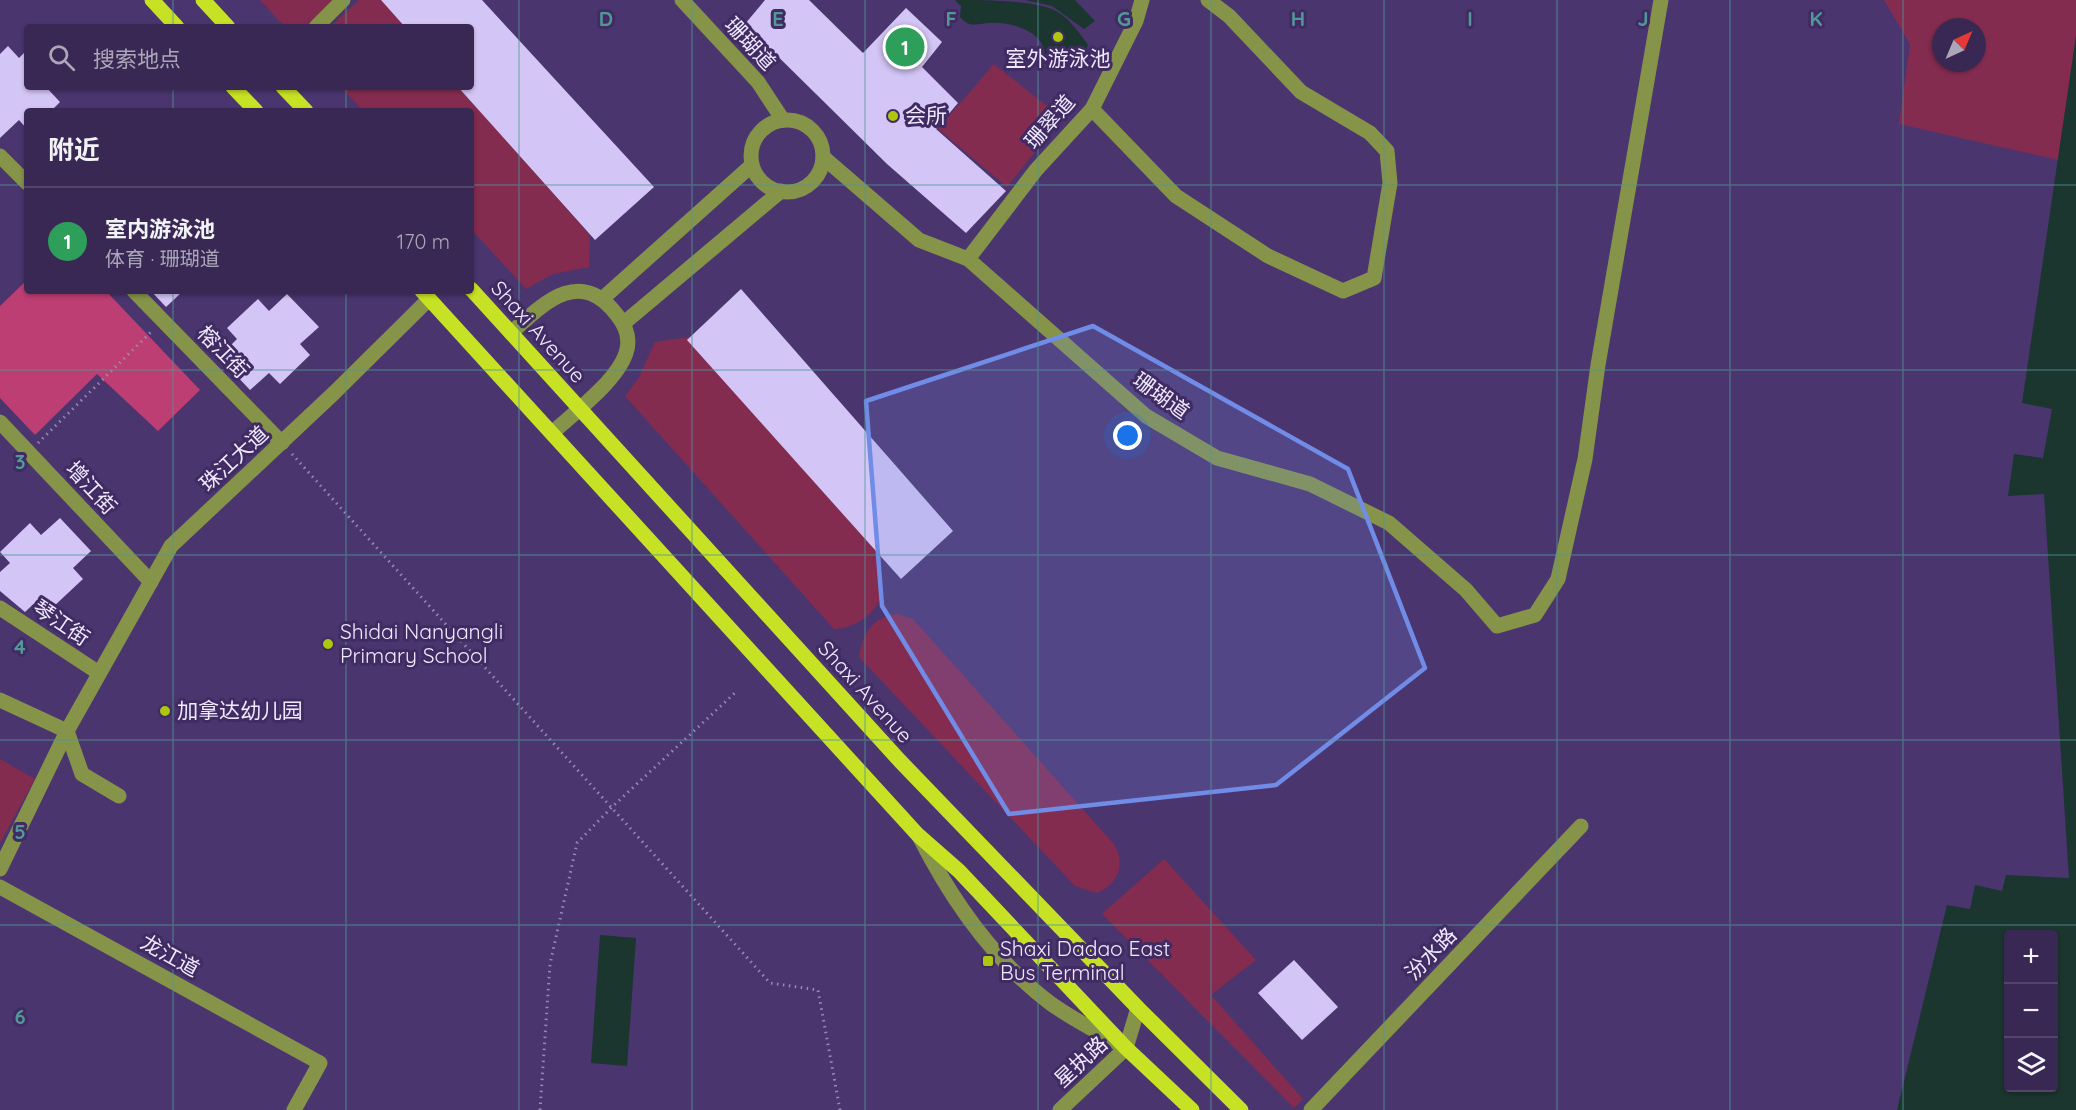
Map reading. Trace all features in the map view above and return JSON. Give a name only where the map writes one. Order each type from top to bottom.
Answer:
[{"type":"main road","points":[[152,0],[174,24]]},
{"type":"main road","points":[[203,0],[225,24]]},
{"type":"main road","points":[[236,90],[253,108]]},
{"type":"main road","points":[[286,90],[303,108]]},
{"type":"main road","name":"Shaxi Avenue","points":[[474,292],[900,761],[1138,1008],[1240,1110]]},
{"type":"main road","points":[[426,295],[918,835],[959,871],[1126,1048],[1192,1110]]},
{"type":"street","points":[[319,24],[343,0]]},
{"type":"street","name":"珊瑚道","points":[[682,0],[758,81],[783,120]]},
{"type":"street","name":"珊翠道","points":[[968,259],[1036,170],[1092,109],[1136,21],[1142,0]]},
{"type":"street","points":[[1092,109],[1176,196],[1268,256],[1343,291],[1374,278],[1390,183],[1387,151],[1370,133],[1301,92],[1229,16],[1208,0]]},
{"type":"street","name":"珊瑚道","points":[[823,157],[919,240],[968,259],[1146,416],[1217,458],[1310,484],[1389,523],[1466,590],[1497,626],[1535,615],[1558,579],[1585,459],[1598,365],[1660,0]]},
{"type":"street","points":[[783,120],[798,122],[811,129],[820,142],[823,157],[820,171],[810,184],[796,190],[781,191],[763,182],[752,165],[752,149],[757,135],[768,125],[783,120]]},
{"type":"street","points":[[0,156],[24,180]]},
{"type":"street","points":[[602,298],[752,165]]},
{"type":"street","points":[[624,323],[781,191]]},
{"type":"street","points":[[511,333],[543,305],[570,292],[592,293],[602,298],[624,323],[628,342],[622,363],[552,433]]},
{"type":"street","name":"榕江街","points":[[137,294],[282,443]]},
{"type":"street","name":"珠江大道","points":[[0,869],[67,731],[171,546],[282,443],[426,295]]},
{"type":"street","name":"增江街","points":[[0,422],[151,582]]},
{"type":"street","name":"琴江街","points":[[0,608],[99,673]]},
{"type":"street","points":[[0,700],[67,731],[82,774],[119,796]]},
{"type":"street","name":"汾水路","points":[[1311,1110],[1581,826]]},
{"type":"street","points":[[918,835],[950,895],[966,916],[1034,990],[1053,1005],[1126,1048]]},
{"type":"street","name":"龙江道","points":[[0,887],[320,1063],[294,1110]]},
{"type":"street","name":"星执路","points":[[1060,1110],[1126,1048],[1138,1008]]},
{"type":"path","points":[[29,453],[163,320]]},
{"type":"path","points":[[282,443],[770,983],[818,990],[840,1110]]},
{"type":"path","points":[[540,1110],[550,964],[577,843],[612,807],[737,691]]},
{"type":"highlighted area","points":[[1093,326],[1348,469],[1425,668],[1276,785],[1009,814],[882,606],[866,401]]},
{"type":"shaded area","points":[[260,0],[335,0],[309,24],[282,24]]},
{"type":"shaded area","points":[[359,0],[382,0],[402,24],[333,24]]},
{"type":"shaded area","name":"室外游泳池","points":[[955,0],[1018,2],[1052,9],[1068,20],[1088,45],[1083,55],[1061,72],[1047,69],[1044,48],[1034,35],[1027,30],[1003,23],[973,25],[967,23],[960,17],[961,6]]},
{"type":"shaded area","points":[[1025,0],[1075,0],[1095,21],[1084,29],[1052,6]]},
{"type":"shaded area","points":[[1884,0],[2076,0],[2076,36],[2058,160],[1899,124],[1910,44]]},
{"type":"shaded area","points":[[2076,36],[2076,1110],[1897,1110],[1947,905],[1970,909],[1975,885],[2002,891],[2006,875],[2069,878],[2044,494],[2008,496],[2014,454],[2043,458],[2052,409],[2022,403]]},
{"type":"shaded area","points":[[994,64],[1062,118],[1007,187],[938,129]]},
{"type":"shaded area","points":[[344,90],[462,90],[590,235],[589,267],[553,274],[526,289],[474,232],[474,108],[360,108]]},
{"type":"shaded area","points":[[24,283],[24,294],[109,294],[200,390],[158,431],[97,374],[35,435],[0,398],[0,306]]},
{"type":"shaded area","points":[[689,337],[884,551],[881,561],[880,597],[872,612],[865,618],[850,626],[834,629],[625,396],[638,379],[655,342]]},
{"type":"shaded area","points":[[898,614],[913,619],[1113,843],[1120,865],[1115,879],[1104,890],[1096,893],[1075,886],[859,657],[866,634],[875,622],[889,615]]},
{"type":"shaded area","points":[[0,759],[35,779],[0,843]]},
{"type":"shaded area","points":[[1164,859],[1256,960],[1211,995],[1303,1099],[1294,1108],[1102,914]]},
{"type":"shaded area","points":[[600,935],[636,938],[627,1066],[591,1063]]},
{"type":"building","points":[[381,0],[482,0],[654,187],[595,240],[461,90],[474,90],[474,24],[402,24]]},
{"type":"building","name":"会所","points":[[765,0],[809,0],[863,53],[906,8],[942,42],[922,67],[958,103],[936,129],[1006,191],[966,233],[887,164],[745,24]]},
{"type":"building","points":[[8,46],[19,58],[24,53],[24,90],[49,90],[60,102],[54,108],[24,108],[24,126],[19,120],[0,138],[0,54]]},
{"type":"building","points":[[741,289],[953,531],[901,579],[687,340]]},
{"type":"building","points":[[154,294],[180,294],[166,307]]},
{"type":"building","points":[[287,294],[319,327],[300,344],[310,355],[280,384],[269,373],[250,390],[219,357],[237,339],[227,328],[258,299],[269,311]]},
{"type":"building","points":[[60,518],[91,551],[73,568],[83,579],[52,608],[41,597],[25,612],[0,591],[0,572],[10,563],[0,552],[30,523],[41,535]]},
{"type":"building","points":[[1294,960],[1338,1007],[1302,1040],[1258,993]]},
{"type":"place","name":"室外游泳池","points":[[1058,37]]},
{"type":"place","name":"室内游泳池","points":[[905,47]]},
{"type":"place","name":"会所","points":[[893,116]]},
{"type":"place","name":"Shidai Nanyangli Primary School","points":[[328,644]]},
{"type":"place","name":"加拿达幼儿园","points":[[165,711]]},
{"type":"place","name":"Shaxi Dadao East Bus Terminal","points":[[988,961]]}]
